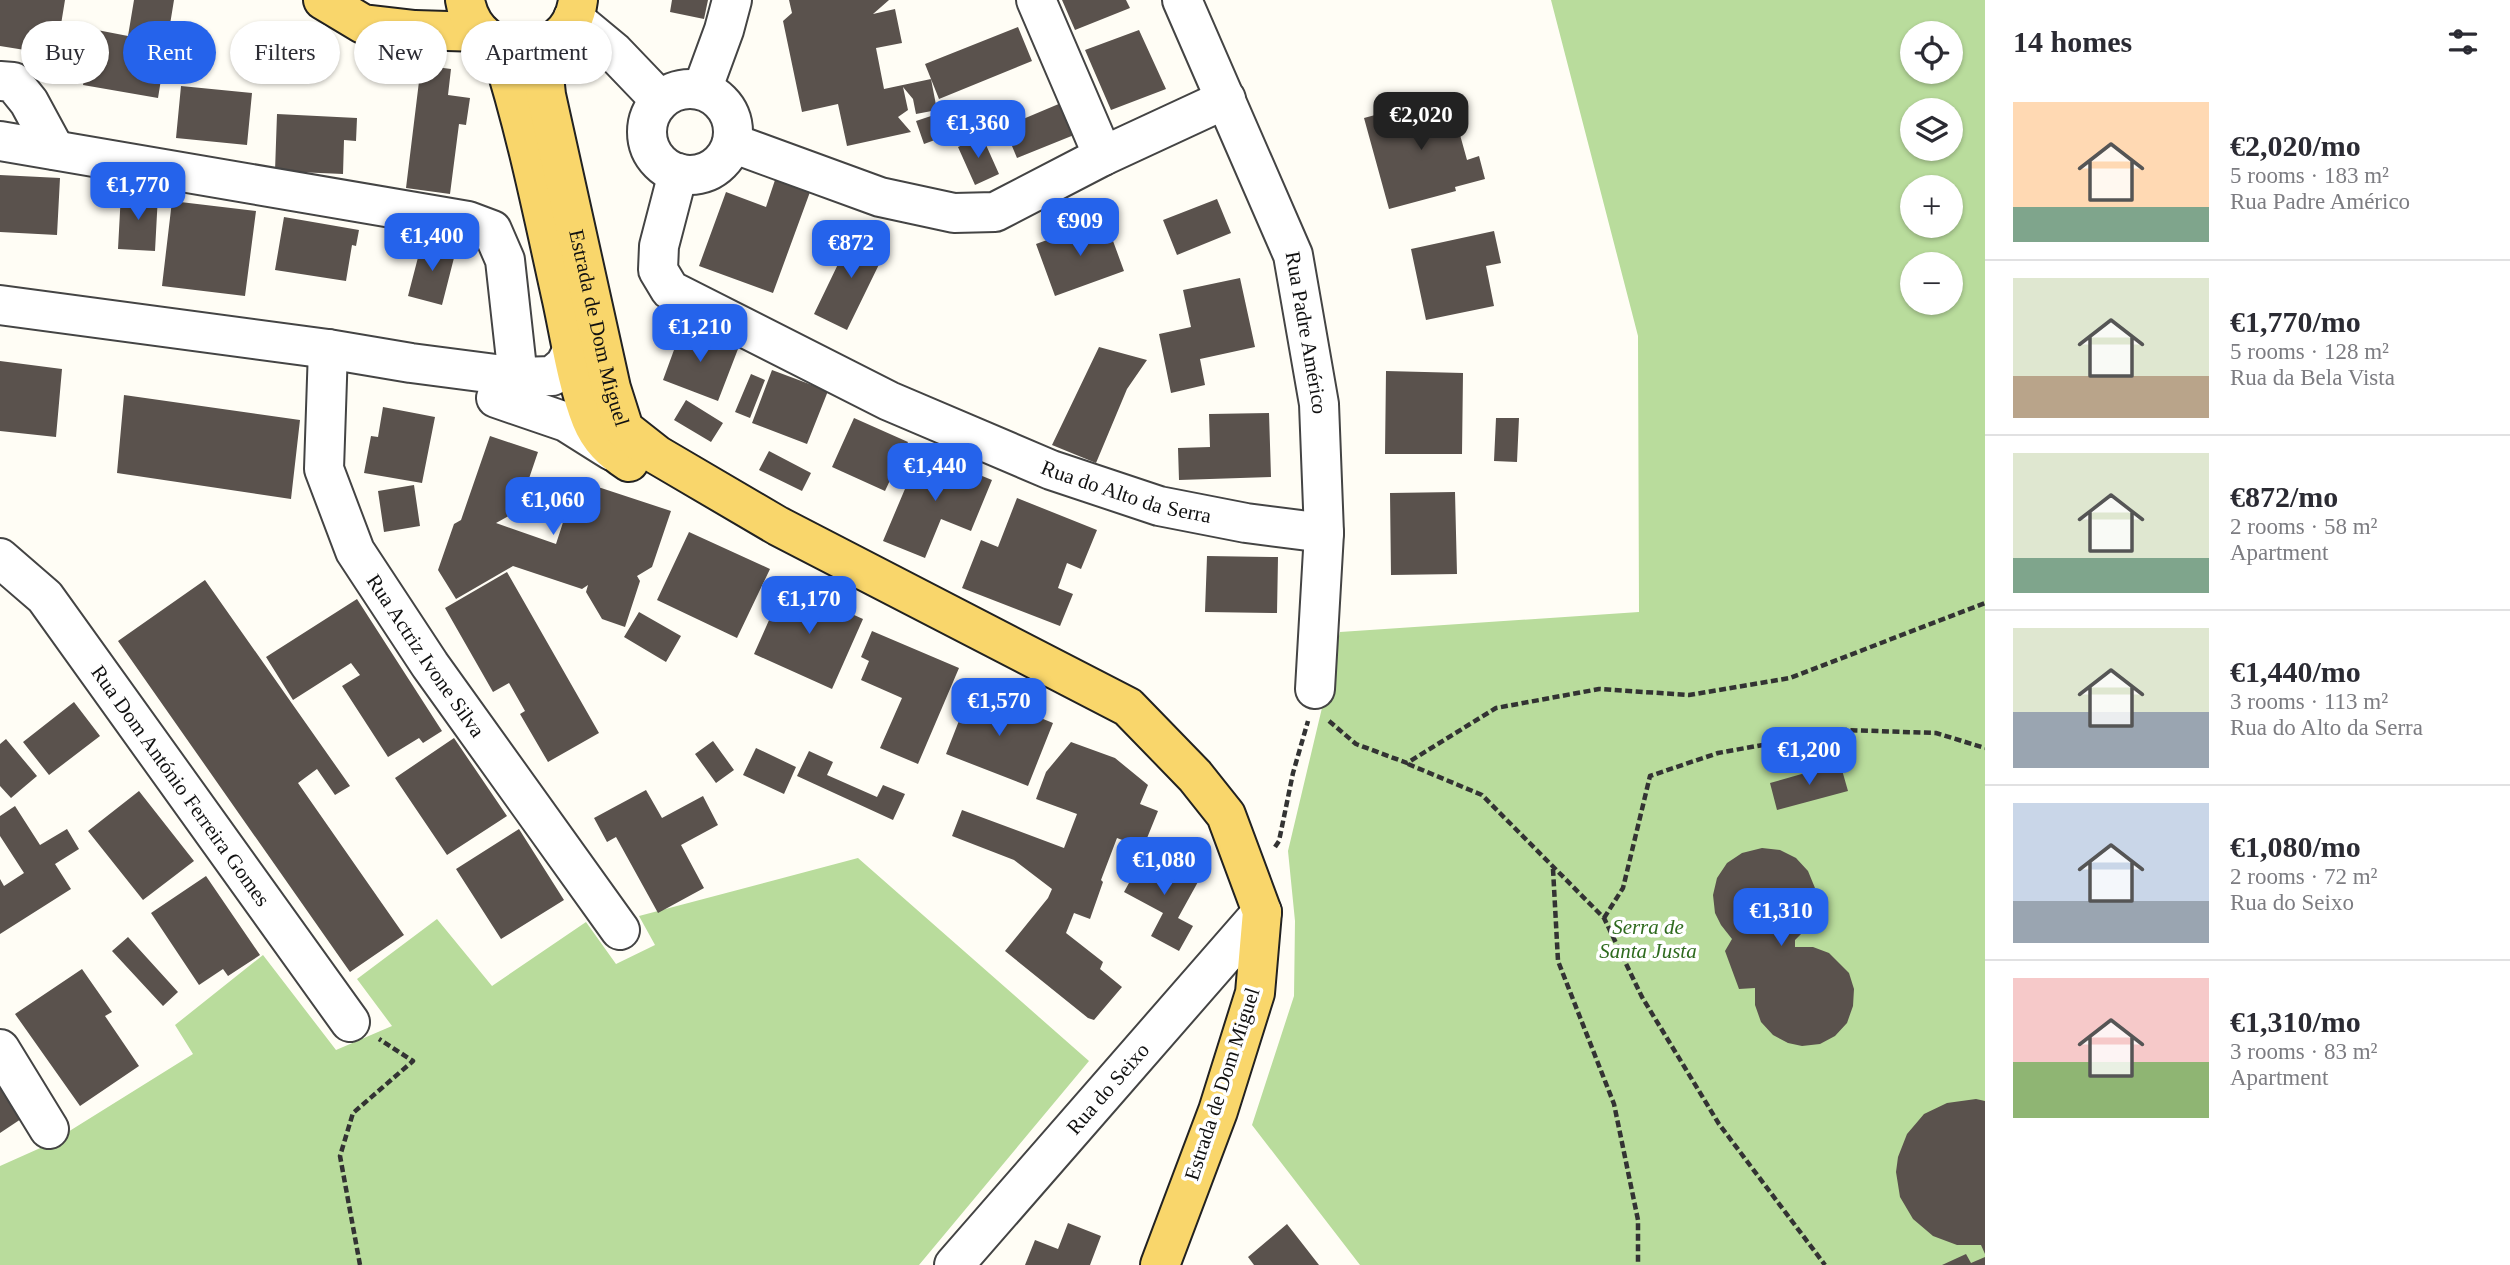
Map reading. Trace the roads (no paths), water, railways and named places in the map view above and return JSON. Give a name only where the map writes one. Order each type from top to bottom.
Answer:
[{"type":"main road","points":[[323,0],[363,24],[415,30],[461,27]]},
{"type":"main road","name":"Estrada de Dom Miguel","points":[[508,84],[518,105],[591,419],[601,437],[612,451],[667,487],[778,526]]},
{"type":"main road","name":"Estrada de Dom Miguel","points":[[545,84],[611,388],[624,429],[657,455],[778,526],[1128,707],[1195,776],[1226,815],[1257,897],[1255,993],[1218,1111],[1160,1265]]},
{"type":"street","points":[[702,90],[732,0]]},
{"type":"street","points":[[1036,0],[1103,156]]},
{"type":"street","name":"Rua Padre Américo","points":[[1182,0],[1293,255],[1320,404],[1324,533],[1315,690]]},
{"type":"street","points":[[576,9],[660,100]]},
{"type":"street","points":[[0,81],[13,82],[21,92],[55,150]]},
{"type":"street","points":[[687,88],[702,90],[724,105],[733,130],[732,143],[717,166],[691,175],[678,173],[666,168],[649,148],[647,122],[660,100],[673,92],[687,88]]},
{"type":"street","points":[[732,143],[880,197],[954,213],[995,212],[1103,156],[1226,99]]},
{"type":"street","points":[[0,141],[468,221],[492,230],[505,260],[520,391]]},
{"type":"street","name":"Rua do Alto da Serra","points":[[678,173],[659,246],[658,270],[670,290],[889,401],[1051,470],[1159,506],[1246,523],[1324,533]]},
{"type":"street","name":"Estrada de Dom Miguel","points":[[0,305],[328,349],[411,363],[453,386],[520,391],[552,376],[565,365],[573,349]]},
{"type":"street","name":"Rua Actriz Ivone Silva","points":[[328,349],[324,469],[355,551],[430,665],[620,930]]},
{"type":"street","name":"Estrada de Dom Miguel","points":[[520,391],[612,451]]},
{"type":"street","name":"Rua Dom António Ferreira Gomes","points":[[0,558],[45,597],[351,1022]]},
{"type":"street","name":"Rua do Seixo","points":[[954,1265],[1257,897]]},
{"type":"street","points":[[0,1049],[49,1129]]},
{"type":"park label","name":"Serra de Santa Justa","points":[[1648,939]]}]
